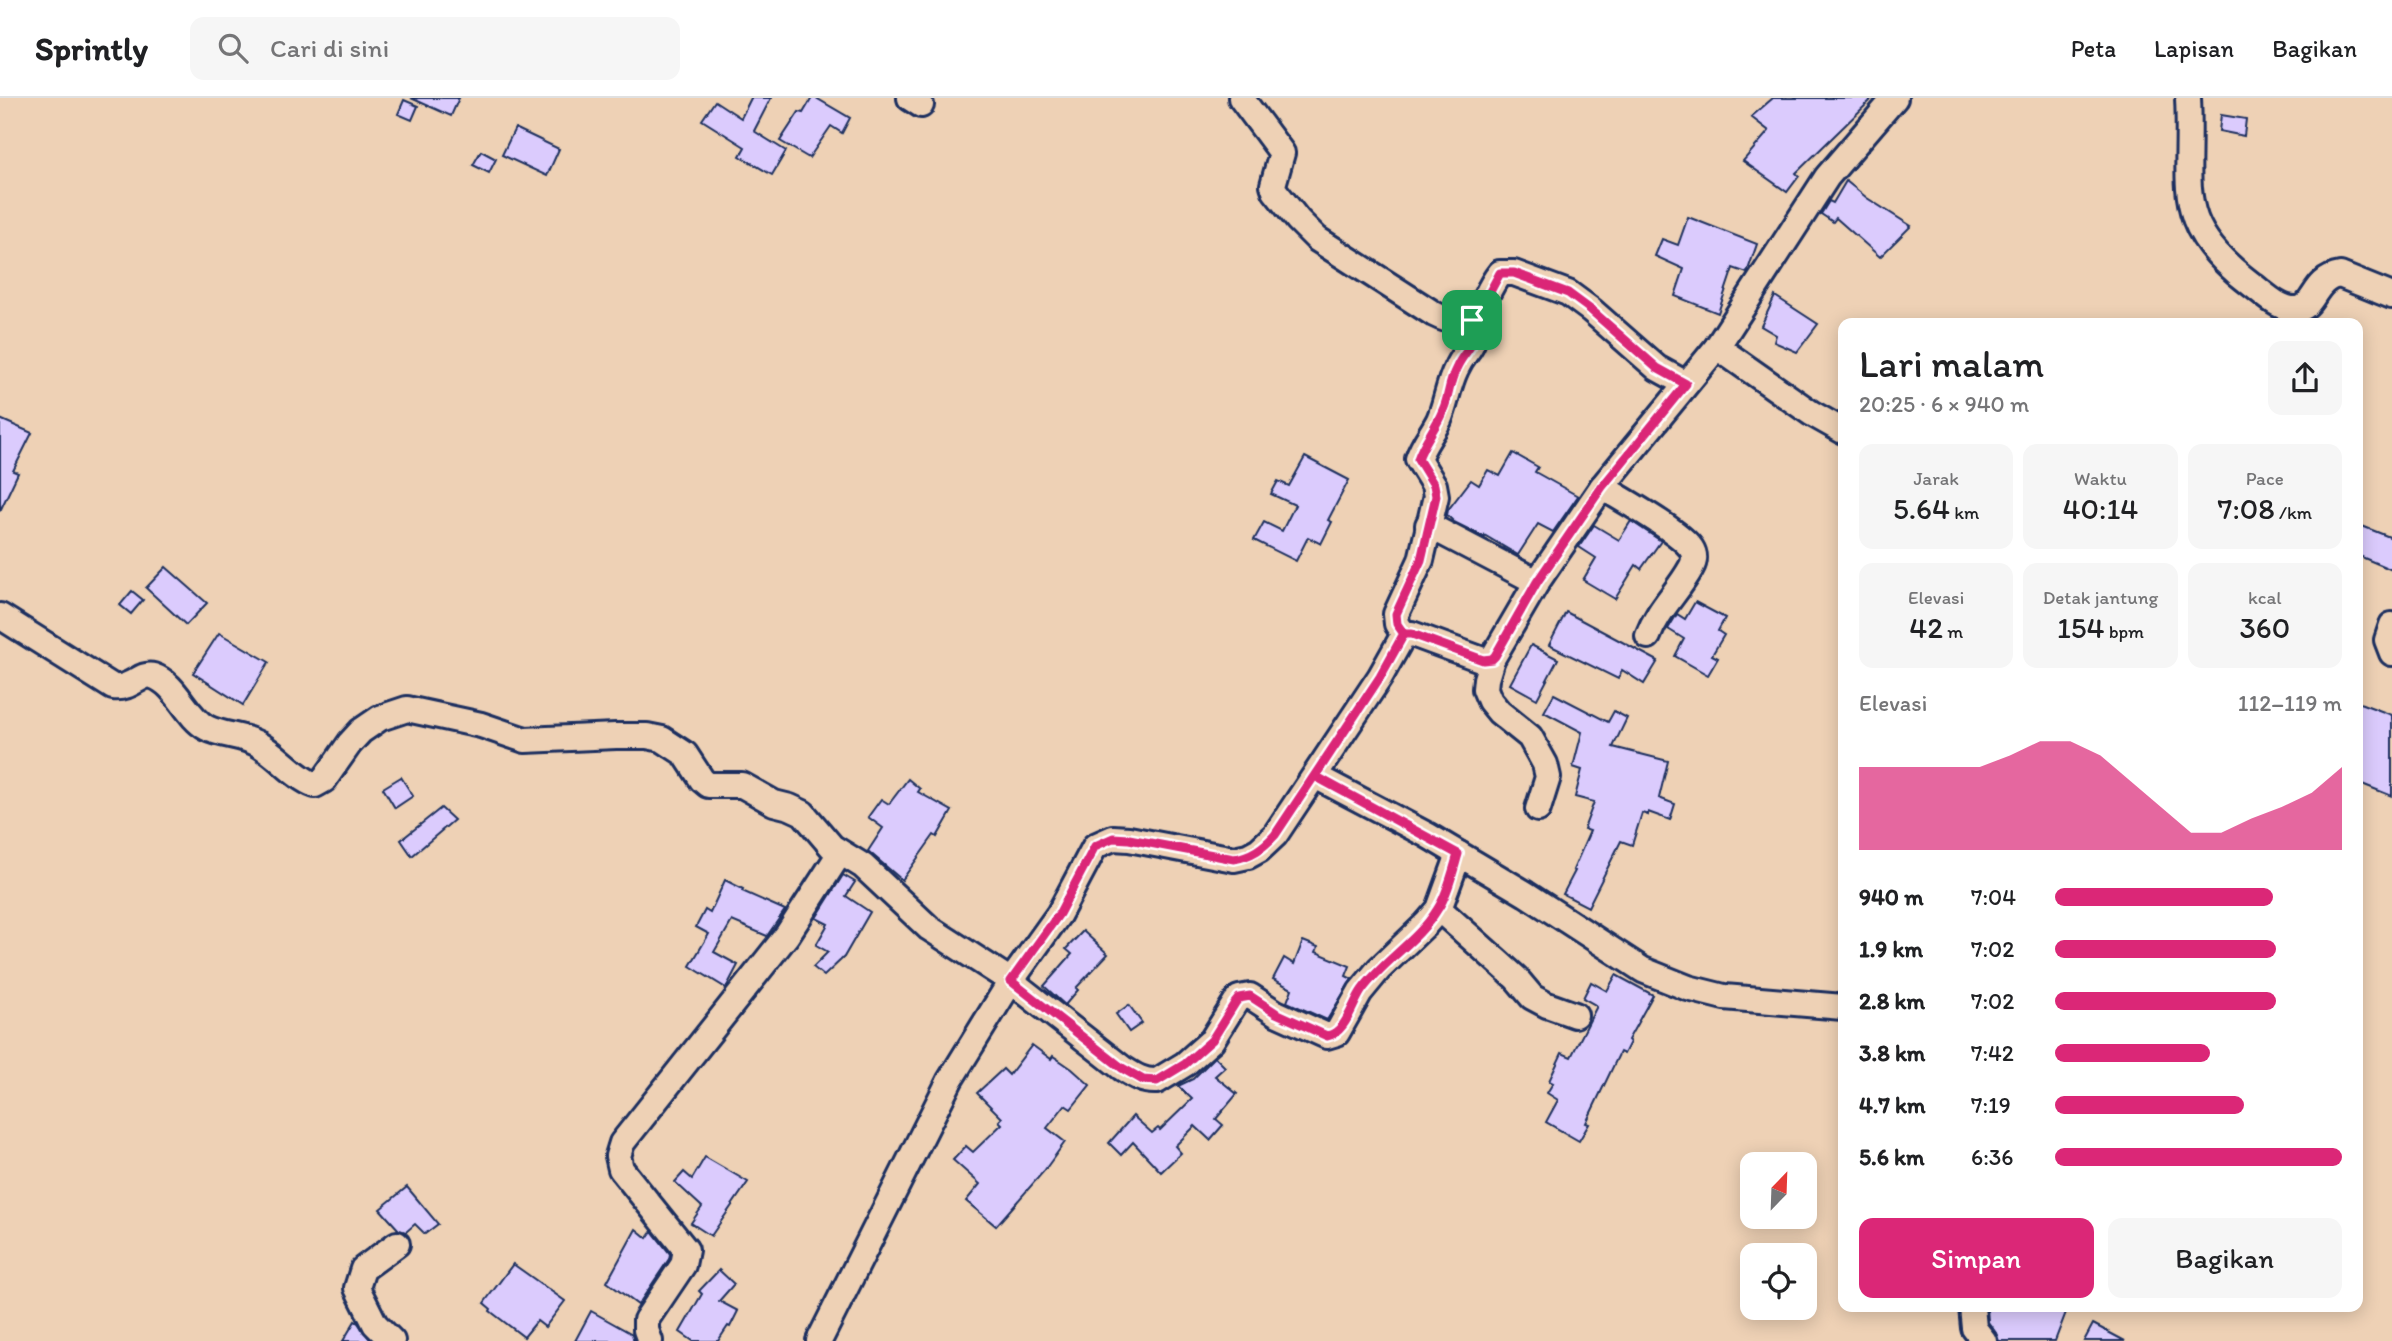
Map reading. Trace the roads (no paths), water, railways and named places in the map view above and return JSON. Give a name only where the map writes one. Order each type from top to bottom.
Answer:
[{"type":"street","points":[[1241,98],[1282,153],[1273,185],[1275,191],[1317,239],[1434,314],[1462,323],[1472,320],[1479,312],[1500,273],[1530,278],[1568,293],[1657,368],[1686,384]]},
{"type":"street","points":[[1538,809],[1548,777],[1545,764],[1530,737],[1499,712],[1490,701],[1486,679],[1492,659],[1537,582],[1602,487],[1717,347],[1827,177],[1895,98]]},
{"type":"street","points":[[2188,98],[2190,128],[2187,179],[2190,207],[2196,223],[2218,256],[2284,309],[2301,309],[2306,306],[2322,281],[2340,275],[2392,296]]},
{"type":"street","points":[[1404,634],[1397,624],[1396,614],[1421,560],[1436,496],[1434,485],[1418,459],[1425,440],[1437,424],[1457,365],[1472,345],[1475,335],[1472,320]]},
{"type":"street","points":[[1717,347],[1811,413],[1838,428]]},
{"type":"street","points":[[1602,487],[1678,537],[1691,548],[1695,556],[1693,566],[1660,611],[1648,636]]},
{"type":"street","points":[[1428,525],[1537,582]]},
{"type":"street","points":[[0,616],[113,687],[128,687],[145,676],[155,677],[207,728],[254,742],[315,785],[324,780],[361,731],[380,718],[407,709],[481,725],[524,740],[579,736],[647,736],[662,739],[685,754],[708,785],[742,785],[774,803],[803,813],[823,838],[863,866],[929,928],[1011,981],[1122,1068],[1143,1080],[1157,1081],[1185,1064],[1212,1040],[1235,1003],[1245,996],[1261,1001],[1276,1013],[1327,1036],[1333,1035],[1341,1027],[1360,992],[1379,969],[1439,909],[1458,854]]},
{"type":"street","points":[[2392,625],[2386,640],[2392,653]]},
{"type":"street","points":[[1404,634],[1412,634],[1483,660],[1492,659]]},
{"type":"street","points":[[819,1341],[950,1080],[1011,981],[1059,914],[1090,853],[1102,841],[1113,838],[1234,859],[1259,850],[1275,835],[1315,776],[1380,677],[1404,634]]},
{"type":"street","points":[[1315,776],[1527,894],[1654,975],[1688,988],[1724,997],[1838,1007]]},
{"type":"street","points":[[650,1341],[646,1320],[683,1265],[686,1250],[621,1169],[619,1151],[622,1143],[787,935],[841,853]]},
{"type":"street","points":[[1439,909],[1516,978],[1532,997],[1575,1016]]},
{"type":"street","points":[[392,1341],[375,1324],[357,1288],[363,1269],[397,1244]]},
{"type":"street","points":[[1972,1312],[1974,1328],[1984,1341]]}]
